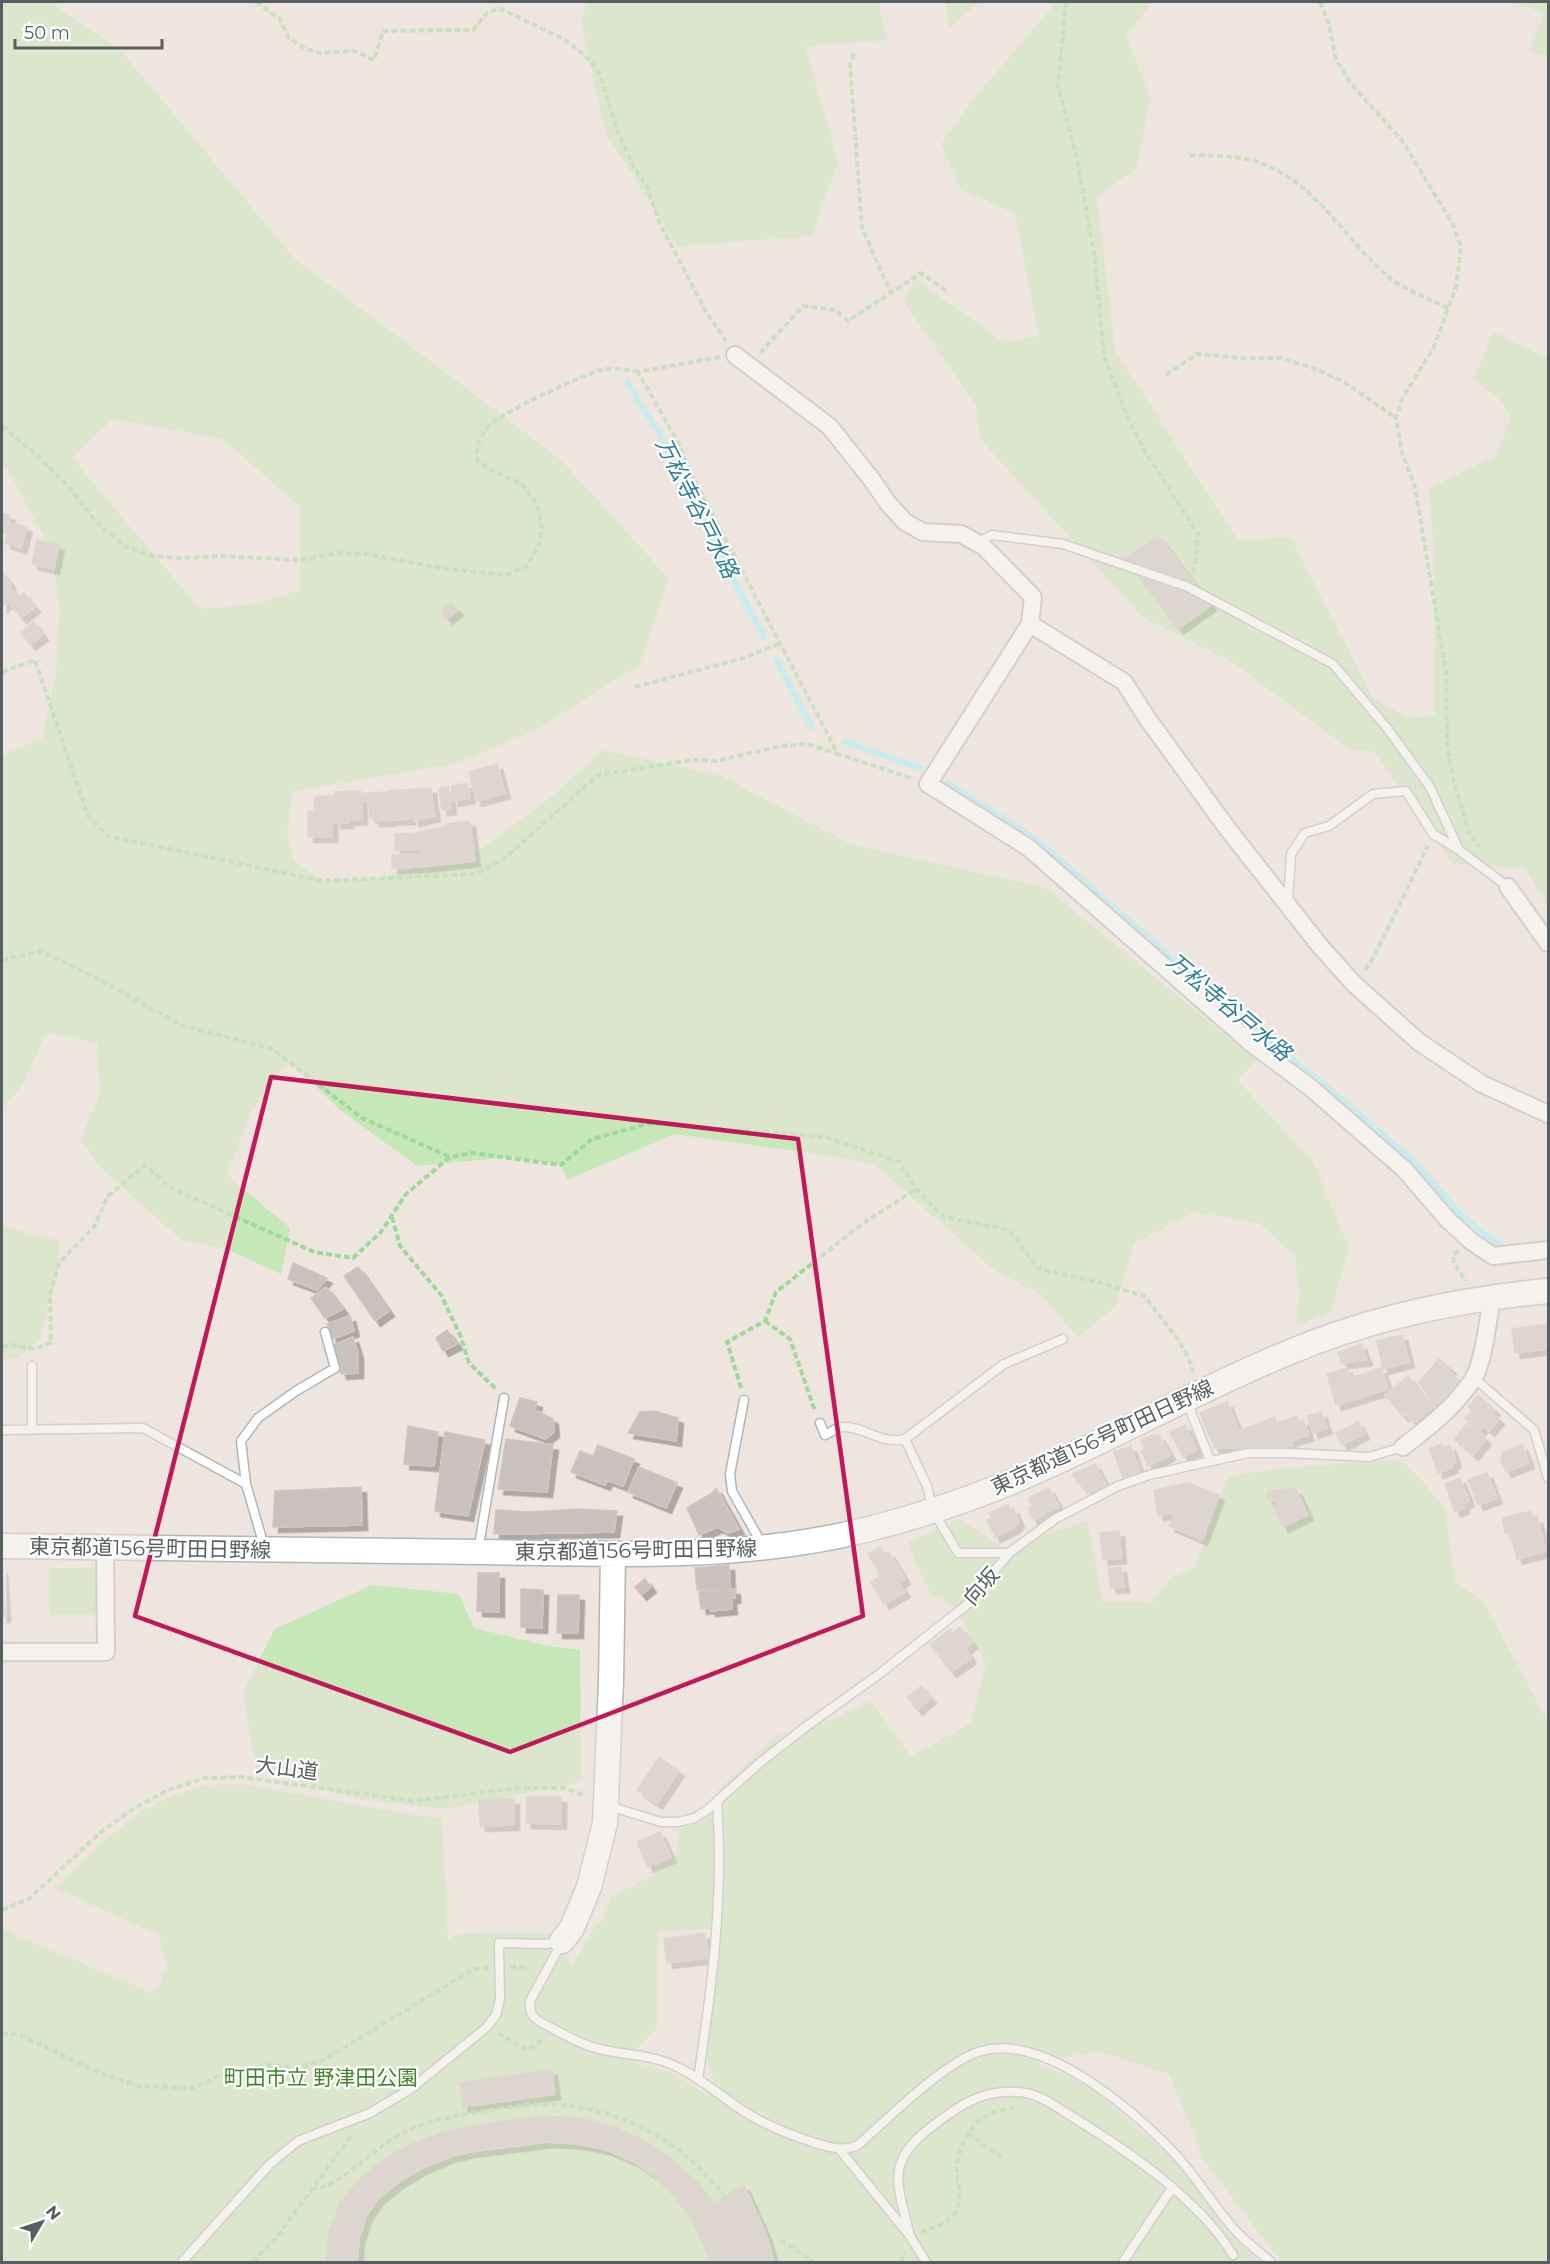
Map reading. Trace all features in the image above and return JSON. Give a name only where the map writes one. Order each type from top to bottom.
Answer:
[{"type":"main road","name":"東京都道156号町田日野線","points":[[2,1546],[613,1554],[721,1552],[842,1536],[933,1511],[1018,1479],[1288,1352],[1344,1332],[1449,1305],[1548,1291]]},
{"type":"main road","points":[[562,1941],[572,1928],[589,1887],[605,1823],[611,1682],[613,1554]]},
{"type":"street","points":[[735,355],[831,427],[887,502],[905,522],[923,532],[962,534],[983,546],[1033,597],[1030,624],[928,784],[1029,848],[1251,1043],[1311,1088],[1405,1170],[1447,1219],[1471,1241],[1493,1256],[1548,1250]]},
{"type":"street","points":[[1030,624],[1124,682],[1147,718],[1207,800],[1288,906],[1354,984],[1419,1042],[1482,1084],[1548,1114]]},
{"type":"street","points":[[1508,887],[1548,943]]},
{"type":"street","points":[[1403,1447],[1438,1421],[1474,1378],[1492,1298]]},
{"type":"street","points":[[2,1652],[51,1659],[106,1652],[105,1547]]},
{"type":"lane","points":[[977,543],[992,535],[1063,544],[1188,587],[1333,664],[1387,728],[1430,787],[1459,850]]},
{"type":"lane","points":[[1288,906],[1290,854],[1305,833],[1329,826],[1373,794],[1406,791],[1433,834],[1459,850],[1508,887]]},
{"type":"lane","points":[[265,1549],[246,1484],[241,1441],[258,1418],[296,1390],[335,1368],[325,1332]]},
{"type":"lane","points":[[820,1423],[825,1435],[842,1427],[867,1432],[892,1442],[905,1439],[1004,1364],[1063,1339]]},
{"type":"lane","points":[[32,1366],[32,1430]]},
{"type":"lane","points":[[1474,1378],[1534,1430],[1548,1478]]},
{"type":"lane","points":[[1192,1396],[1210,1460]]},
{"type":"lane","points":[[478,1552],[504,1398]]},
{"type":"lane","points":[[744,1400],[730,1474],[732,1491],[764,1548]]},
{"type":"lane","points":[[2,1430],[143,1428],[246,1484]]},
{"type":"lane","points":[[905,1439],[927,1486],[933,1511],[958,1553],[1009,1553]]},
{"type":"lane","name":"向坂","points":[[606,1805],[662,1822],[678,1822],[695,1818],[795,1735],[878,1675],[969,1603],[1009,1553],[1055,1519],[1108,1491],[1149,1475],[1248,1453],[1368,1457],[1403,1447]]},
{"type":"lane","points":[[698,2079],[711,1996],[717,1924],[720,1846],[717,1802]]},
{"type":"lane","points":[[182,2262],[270,2164],[298,2141],[370,2113],[412,2088],[487,2027],[496,2015],[500,1999],[499,1943],[546,1944],[562,1941]]},
{"type":"lane","points":[[562,1941],[530,2001],[531,2015],[551,2028],[585,2044],[604,2050],[644,2055],[675,2066],[747,2113],[784,2133],[840,2150],[858,2145],[960,2060],[982,2051],[1004,2050],[1035,2054],[1080,2075],[1116,2099],[1178,2158],[1235,2230],[1271,2262]]},
{"type":"lane","points":[[910,2235],[897,2182],[900,2162],[911,2145],[933,2125],[972,2099],[988,2093],[1020,2092],[1041,2098],[1083,2124],[1172,2188],[1215,2232],[1233,2255]]},
{"type":"lane","points":[[840,2150],[910,2235],[926,2262]]},
{"type":"lane","points":[[1123,2262],[1172,2188]]},
{"type":"path","points":[[2,426],[40,458],[67,485],[96,522],[126,547],[153,556],[182,558],[220,556],[300,560],[339,554],[365,554],[447,569],[507,575],[528,566],[539,545],[542,528],[537,504],[521,483],[494,472],[477,460],[476,444],[490,424],[522,405],[602,370],[625,369],[638,372],[735,355],[705,310],[660,224],[647,187],[633,165],[618,133],[600,74],[586,56],[565,40],[499,8],[487,13],[473,30],[383,31],[374,60],[354,51],[320,53],[306,49],[289,39],[280,19],[256,2]]},
{"type":"path","points":[[1066,2],[1058,86],[1076,154],[1094,252],[1104,356],[1128,419],[1145,451],[1198,534],[1196,561],[1188,587]]},
{"type":"path","points":[[1320,2],[1329,24],[1336,60],[1350,82],[1403,142],[1452,223],[1461,246],[1456,287],[1433,349],[1403,397],[1396,418],[1402,453],[1415,487],[1446,673],[1447,744],[1453,779],[1469,832],[1482,850]]},
{"type":"path","points":[[854,54],[850,64],[862,228],[891,293]]},
{"type":"path","points":[[1190,155],[1232,157],[1262,164],[1291,179],[1315,196],[1384,274],[1400,285],[1448,308]]},
{"type":"path","points":[[749,365],[802,306],[836,310],[848,321],[921,273],[947,291]]},
{"type":"path","points":[[1166,375],[1197,354],[1240,358],[1281,358],[1313,368],[1344,382],[1396,418]]},
{"type":"path","points":[[638,372],[680,446],[687,468],[838,754]]},
{"type":"path","points":[[635,687],[740,659],[781,643]]},
{"type":"path","points":[[2,672],[35,660],[88,816],[108,836],[322,881],[476,874],[505,858],[598,774],[693,760],[716,761],[781,746],[807,744],[928,784]]},
{"type":"path","points":[[1354,984],[1372,960],[1433,834]]},
{"type":"path","points":[[2,960],[41,951],[102,981],[183,1026],[271,1048],[362,1118],[450,1157],[472,1154],[561,1165],[592,1139],[651,1122],[825,1137],[900,1162],[916,1189],[944,1217],[1009,1230],[1039,1269],[1098,1282],[1144,1296],[1180,1342],[1190,1362],[1192,1396]]},
{"type":"path","points":[[2,1347],[12,1345],[34,1349],[51,1343],[50,1295],[59,1263],[94,1227],[108,1196],[145,1164],[169,1187],[314,1252],[353,1258],[381,1232],[406,1194],[450,1157]]},
{"type":"path","points":[[744,1400],[727,1342],[765,1321],[777,1292],[861,1225],[916,1189]]},
{"type":"path","points":[[392,1216],[400,1246],[441,1295],[460,1335],[469,1363],[504,1398]]},
{"type":"path","points":[[765,1321],[790,1339],[820,1423]]},
{"type":"path","name":"大山道","points":[[2,1910],[29,1899],[101,1832],[133,1809],[168,1790],[206,1778],[241,1777],[413,1801],[520,1788],[565,1788],[606,1805]]},
{"type":"path","points":[[2,2033],[20,2035],[97,2072],[139,2086],[193,2088],[224,2074],[267,2066],[297,2067],[322,2061],[474,1969],[528,1967]]},
{"type":"path","points":[[487,2027],[525,2049],[534,2047],[551,2028]]},
{"type":"path","points":[[910,2235],[944,2223],[957,2210],[959,2152],[968,2133],[975,2124],[992,2113],[1015,2108],[1020,2092]]},
{"type":"path","points":[[310,2189],[322,2189],[399,2135],[427,2123],[460,2115],[543,2104],[581,2107],[619,2116],[648,2129],[699,2166],[725,2197]]},
{"type":"path","points":[[254,2262],[370,2113]]},
{"type":"path","points":[[968,2133],[1001,2157]]},
{"type":"path","points":[[781,2240],[811,2262]]},
{"type":"highlighted area","points":[[271,1077],[798,1139],[863,1616],[510,1752],[135,1616]]},
{"type":"green space","points":[[2,2],[50,2],[120,50],[295,259],[561,460],[669,579],[639,665],[539,728],[457,763],[293,791],[287,832],[294,860],[322,881],[378,878],[477,852],[553,796],[603,750],[721,776],[852,845],[1046,888],[1256,1060],[1237,1080],[1313,1162],[1349,1247],[1331,1311],[1296,1327],[1300,1294],[1295,1256],[1259,1223],[1194,1212],[1134,1243],[1115,1307],[1078,1337],[1041,1295],[993,1269],[874,1164],[675,1134],[567,1180],[561,1165],[510,1157],[417,1166],[339,1109],[289,1060],[252,1110],[227,1175],[290,1228],[281,1274],[224,1248],[181,1240],[96,1163],[81,1138],[100,1094],[98,1044],[47,1032],[21,1087],[2,1108],[2,755],[42,739],[56,673],[60,609],[51,549],[2,460]],"holes":[[[113,419],[223,439],[300,507],[300,590],[257,604],[200,609],[72,458]]]},
{"type":"green space","points":[[588,2],[878,2],[887,40],[805,46],[838,162],[812,236],[677,246],[605,132],[581,19]]},
{"type":"green space","points":[[946,2],[979,2],[949,29]]},
{"type":"green space","points":[[1053,2],[1150,2],[1126,35],[1150,98],[1136,169],[1097,197],[1115,351],[1238,540],[1291,538],[1373,698],[1409,718],[1435,716],[1434,553],[1429,489],[1496,456],[1511,416],[1498,398],[1473,380],[1493,332],[1548,358],[1548,907],[1525,868],[1453,864],[1375,752],[1348,748],[1235,664],[1144,618],[981,440],[976,405],[904,302],[915,279],[1005,343],[1039,336],[1015,214],[960,189],[941,144],[976,96],[1054,5]]},
{"type":"green space","points":[[1515,2],[1548,2],[1548,56],[1529,52],[1544,14]]},
{"type":"green space","points":[[2,1226],[59,1241],[59,1263],[40,1339],[18,1358],[2,1359]]},
{"type":"green space","name":"町田市立 野津田公園","points":[[1400,1459],[1445,1508],[1455,1581],[1483,1601],[1548,1722],[1548,2262],[1286,2262],[1276,2255],[1205,2162],[1169,2074],[1099,2051],[1037,2062],[1084,2084],[1111,2104],[1171,2157],[1196,2185],[1228,2231],[1260,2262],[2,2262],[2,1929],[154,1994],[167,1968],[159,1935],[55,1888],[106,1839],[142,1811],[173,1795],[207,1785],[242,1784],[412,1815],[442,1818],[448,1940],[462,1933],[550,1934],[573,1964],[598,1922],[601,1923],[612,1897],[676,1863],[679,1828],[701,1822],[714,1812],[716,1848],[712,1929],[658,1931],[657,2028],[638,2048],[633,2062],[673,2073],[709,2097],[713,2076],[705,2055],[719,1924],[718,1790],[774,1737],[833,1719],[871,1701],[911,1757],[971,1723],[986,1664],[954,1606],[931,1595],[907,1543],[960,1518],[1003,1548],[1088,1521],[1102,1602],[1152,1603],[1169,1579],[1195,1567],[1228,1477],[1267,1470]]},
{"type":"green space","points":[[93,1565],[99,1570],[99,1615],[50,1615],[49,1568],[89,1568]]},
{"type":"green space","points":[[372,1585],[459,1594],[474,1628],[548,1646],[580,1650],[581,1782],[447,1809],[356,1799],[256,1768],[243,1692],[275,1629]]},
{"type":"building","points":[[2,513],[10,515],[6,534],[2,533]]},
{"type":"building","points":[[11,523],[27,527],[21,548],[5,543]]},
{"type":"building","points":[[1158,535],[1211,605],[1178,629],[1125,559]]},
{"type":"building","points":[[37,540],[59,545],[54,569],[32,564]]},
{"type":"building","points":[[2,572],[16,595],[2,607]]},
{"type":"building","points":[[24,593],[35,607],[21,618],[10,604]]},
{"type":"building","points":[[451,603],[458,610],[447,619],[441,611]]},
{"type":"building","points":[[34,622],[43,635],[30,645],[21,632]]},
{"type":"building","points":[[497,764],[505,793],[476,801],[469,772]]},
{"type":"building","points":[[467,783],[470,798],[453,801],[451,786]]},
{"type":"building","points":[[448,787],[451,809],[442,810],[439,788]]},
{"type":"building","points":[[431,788],[432,799],[409,803],[410,819],[389,820],[387,791]]},
{"type":"building","points":[[361,791],[362,819],[348,820],[348,823],[335,823],[334,792]]},
{"type":"building","points":[[386,792],[388,821],[374,821],[373,817],[370,817],[369,801],[364,801],[363,793]]},
{"type":"building","points":[[315,796],[333,796],[332,837],[308,837],[308,811],[314,811]]},
{"type":"building","points":[[432,799],[435,816],[414,821],[410,804]]},
{"type":"building","points":[[470,821],[475,861],[422,867],[419,832],[447,826],[447,824]]},
{"type":"building","points":[[419,833],[420,849],[395,850],[395,834]]},
{"type":"building","points":[[420,854],[420,867],[392,868],[392,855]]},
{"type":"building","points":[[293,1263],[327,1278],[317,1290],[288,1279]]},
{"type":"building","points":[[358,1267],[389,1311],[375,1321],[344,1276]]},
{"type":"building","points":[[326,1287],[343,1309],[325,1318],[311,1298]]},
{"type":"building","points":[[350,1316],[354,1331],[332,1339],[327,1324]]},
{"type":"building","points":[[1548,1324],[1546,1349],[1515,1353],[1512,1329]]},
{"type":"building","points":[[447,1330],[457,1344],[443,1351],[436,1338]]},
{"type":"building","points":[[1402,1335],[1409,1362],[1383,1369],[1377,1341]]},
{"type":"building","points":[[353,1337],[358,1353],[358,1373],[341,1374],[334,1345]]},
{"type":"building","points":[[1361,1344],[1367,1360],[1342,1363],[1338,1353]]},
{"type":"building","points":[[1439,1359],[1451,1369],[1448,1370],[1461,1384],[1434,1406],[1419,1382]]},
{"type":"building","points":[[1347,1368],[1350,1378],[1381,1368],[1388,1389],[1336,1405],[1327,1374]]},
{"type":"building","points":[[1408,1376],[1432,1408],[1413,1423],[1406,1414],[1403,1416],[1385,1395]]},
{"type":"building","points":[[1478,1395],[1495,1410],[1492,1413],[1499,1419],[1489,1431],[1483,1426],[1480,1430],[1465,1418],[1472,1410],[1468,1407]]},
{"type":"building","points":[[520,1398],[537,1402],[535,1410],[553,1419],[554,1432],[545,1439],[510,1426]]},
{"type":"building","points":[[1227,1402],[1239,1431],[1275,1417],[1277,1423],[1297,1416],[1299,1422],[1303,1420],[1309,1435],[1290,1441],[1292,1445],[1281,1449],[1280,1445],[1270,1448],[1214,1448],[1200,1413]]},
{"type":"building","points":[[654,1411],[678,1418],[676,1441],[628,1433],[640,1412]]},
{"type":"building","points":[[1321,1412],[1327,1428],[1313,1433],[1307,1416]]},
{"type":"building","points":[[1358,1422],[1364,1434],[1342,1445],[1336,1433]]},
{"type":"building","points":[[1467,1423],[1486,1439],[1473,1455],[1454,1439]]},
{"type":"building","points":[[1185,1425],[1197,1450],[1183,1457],[1170,1432]]},
{"type":"building","points":[[408,1426],[438,1432],[434,1466],[404,1464]]},
{"type":"building","points":[[445,1432],[485,1440],[468,1516],[435,1511]]},
{"type":"building","points":[[1154,1434],[1159,1435],[1170,1455],[1148,1466],[1141,1451],[1145,1449],[1141,1440]]},
{"type":"building","points":[[506,1439],[553,1445],[547,1492],[498,1489]]},
{"type":"building","points":[[1442,1444],[1443,1447],[1450,1445],[1456,1462],[1452,1464],[1453,1467],[1438,1473],[1429,1449]]},
{"type":"building","points":[[598,1445],[634,1459],[623,1486],[607,1480],[605,1485],[571,1472],[580,1451],[593,1456]]},
{"type":"building","points":[[1522,1445],[1529,1463],[1506,1472],[1500,1458],[1503,1456],[1502,1453]]},
{"type":"building","points":[[1131,1446],[1140,1472],[1123,1478],[1114,1452]]},
{"type":"building","points":[[1095,1464],[1106,1485],[1087,1494],[1081,1481],[1078,1483],[1073,1474]]},
{"type":"building","points":[[639,1467],[677,1483],[666,1508],[628,1492]]},
{"type":"building","points":[[1487,1473],[1497,1498],[1478,1505],[1468,1480]]},
{"type":"building","points":[[1460,1478],[1469,1501],[1463,1504],[1464,1508],[1455,1512],[1445,1484]]},
{"type":"building","points":[[1188,1483],[1219,1495],[1202,1540],[1169,1526],[1174,1516],[1172,1513],[1158,1515],[1154,1490]]},
{"type":"building","points":[[361,1487],[362,1525],[273,1527],[275,1491]]},
{"type":"building","points":[[716,1488],[739,1529],[728,1533],[718,1527],[699,1535],[687,1508],[712,1493]]},
{"type":"building","points":[[1049,1488],[1059,1507],[1033,1520],[1028,1508],[1032,1506],[1028,1498]]},
{"type":"building","points":[[1296,1489],[1308,1515],[1283,1527],[1273,1506],[1278,1504],[1276,1501],[1267,1499],[1268,1490]]},
{"type":"building","points":[[1008,1505],[1010,1510],[1013,1508],[1019,1522],[1014,1528],[995,1537],[987,1520],[992,1518],[989,1513]]},
{"type":"building","points":[[577,1509],[617,1511],[614,1532],[494,1534],[496,1510],[531,1512]]},
{"type":"building","points":[[1531,1511],[1533,1519],[1537,1518],[1546,1551],[1517,1559],[1510,1532],[1505,1533],[1502,1518]]},
{"type":"building","points":[[1119,1531],[1121,1558],[1103,1560],[1100,1533]]},
{"type":"building","points":[[880,1547],[884,1554],[889,1552],[905,1579],[899,1583],[905,1592],[884,1604],[871,1582],[881,1576],[868,1554]]},
{"type":"building","points":[[729,1565],[730,1588],[697,1590],[695,1568]]},
{"type":"building","points":[[1121,1567],[1124,1587],[1111,1588],[1108,1569]]},
{"type":"building","points":[[2,1568],[5,1617],[2,1617]]},
{"type":"building","points":[[478,1573],[499,1573],[499,1612],[477,1611]]},
{"type":"building","points":[[645,1579],[651,1587],[641,1595],[635,1587]]},
{"type":"building","points":[[521,1589],[543,1590],[542,1628],[521,1627]]},
{"type":"building","points":[[735,1589],[735,1598],[731,1598],[732,1609],[710,1611],[710,1608],[701,1609],[699,1592]]},
{"type":"building","points":[[558,1595],[579,1595],[578,1633],[557,1633]]},
{"type":"building","points":[[960,1627],[972,1643],[965,1649],[971,1658],[951,1672],[930,1644],[950,1629],[952,1633]]},
{"type":"building","points":[[921,1686],[931,1698],[917,1710],[907,1697]]},
{"type":"building","points":[[659,1757],[679,1771],[657,1804],[637,1790]]},
{"type":"building","points":[[527,1797],[561,1797],[561,1824],[526,1823]]},
{"type":"building","points":[[514,1799],[514,1825],[480,1826],[479,1800]]},
{"type":"building","points":[[660,1832],[671,1857],[648,1867],[637,1842]]},
{"type":"building","points":[[705,1933],[708,1958],[667,1963],[664,1939]]},
{"type":"building","points":[[552,2070],[555,2094],[463,2107],[460,2083]]},
{"type":"building","points":[[550,2116],[585,2119],[616,2128],[641,2139],[667,2155],[690,2176],[713,2204],[744,2185],[766,2234],[773,2258],[772,2262],[711,2262],[692,2220],[672,2193],[653,2175],[632,2161],[607,2150],[579,2144],[548,2142],[470,2152],[449,2157],[421,2169],[399,2182],[377,2200],[366,2217],[359,2239],[357,2262],[326,2262],[329,2231],[340,2203],[357,2182],[381,2161],[409,2145],[443,2132]]},
{"type":"building","points":[[744,2185],[766,2234],[773,2258],[772,2262],[711,2262],[692,2220]]},
{"type":"waterway","name":"万松寺谷戸水路","points":[[627,382],[666,445],[677,474],[764,637]]},
{"type":"waterway","name":"万松寺谷戸水路","points":[[776,659],[812,727]]},
{"type":"waterway","name":"万松寺谷戸水路","points":[[845,742],[921,768]]},
{"type":"waterway","name":"万松寺谷戸水路","points":[[948,783],[1037,840],[1258,1034],[1321,1082],[1415,1162],[1459,1213],[1483,1233],[1500,1243]]}]
